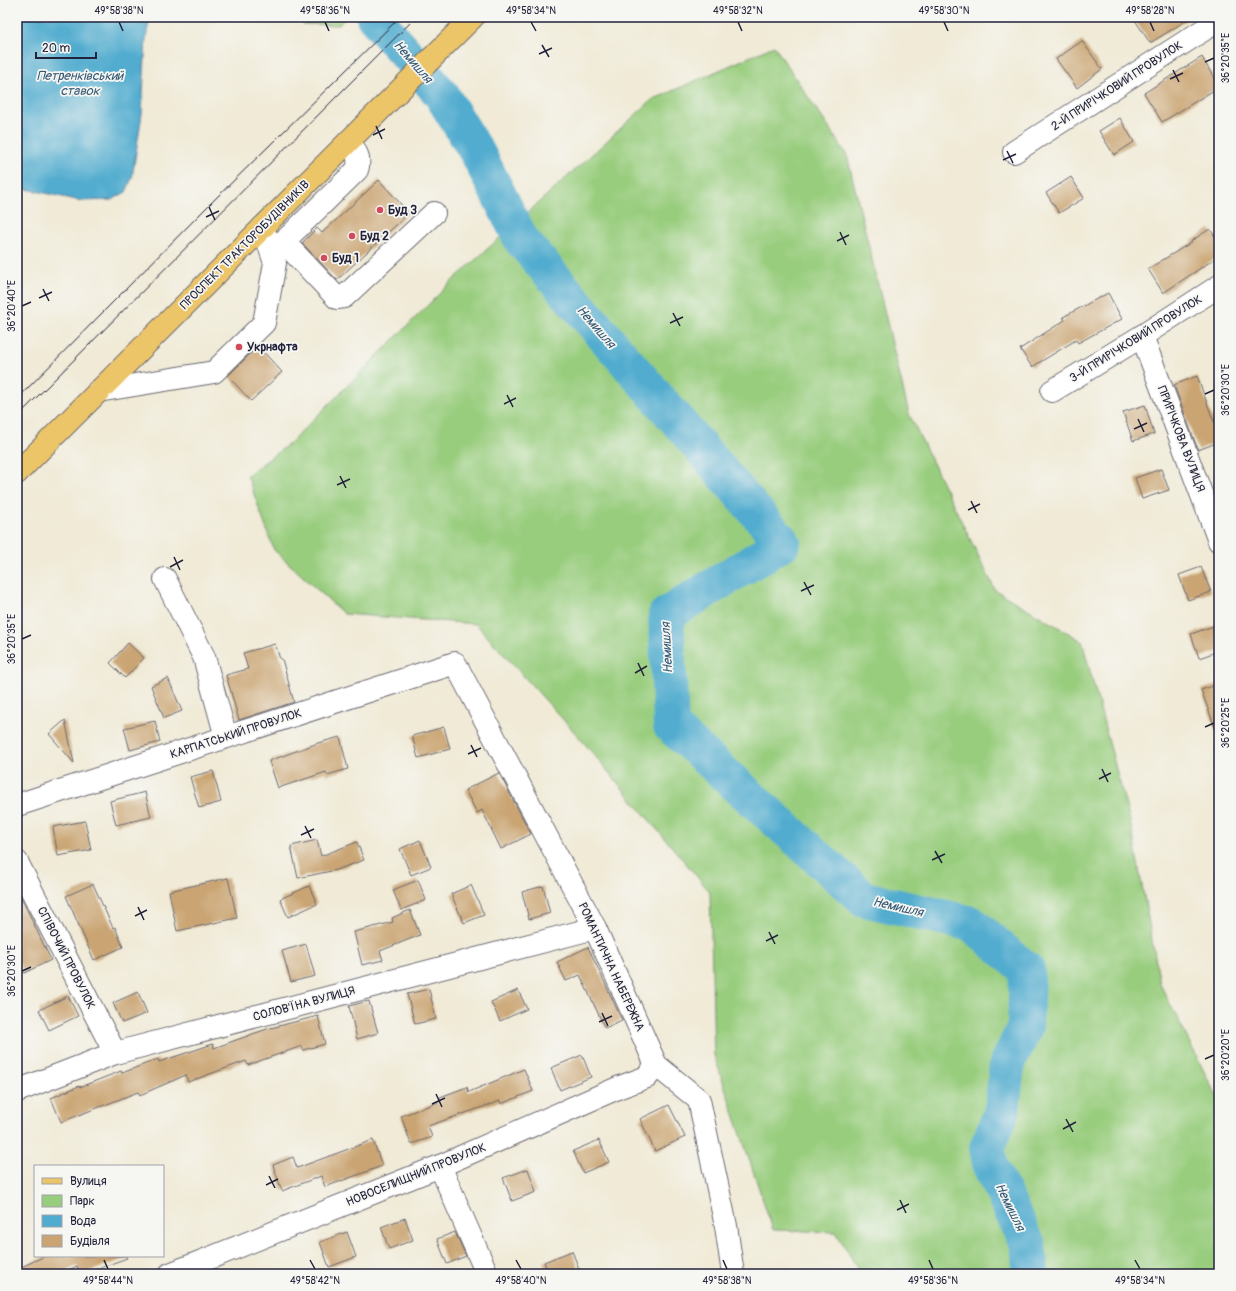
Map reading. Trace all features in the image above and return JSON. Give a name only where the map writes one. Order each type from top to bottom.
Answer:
[{"type":"main road","name":"ПРОСПЕКТ ТРАКТОРОБУДІВНИКІВ","points":[[17,474],[98,391],[473,17]]},
{"type":"street","name":"2-Й ПРИРІЧКОВИЙ ПРОВУЛОК","points":[[1014,152],[1219,20]]},
{"type":"street","points":[[98,391],[214,372],[264,323],[277,247],[357,170],[360,163],[359,155],[349,141]]},
{"type":"street","points":[[263,227],[277,247],[337,298],[344,298],[434,213]]},
{"type":"street","name":"3-Й ПРИРІЧКОВИЙ ПРОВУЛОК","points":[[1052,391],[1142,336],[1219,286]]},
{"type":"street","name":"ПРИРІЧКОВА ВУЛИЦЯ","points":[[1142,336],[1219,541]]},
{"type":"street","points":[[165,579],[204,657],[226,737]]},
{"type":"street","name":"КАРПАТСЬКИЙ ПРОВУЛОК","points":[[17,805],[455,663]]},
{"type":"street","name":"РОМАНТИЧНА НАБЕРЕЖНА","points":[[455,663],[595,928],[656,1065],[699,1100],[726,1226],[733,1274]]},
{"type":"street","name":"СПІВОЧИЙ ПРОВУЛОК","points":[[17,862],[115,1053]]},
{"type":"street","name":"СОЛОВ'ЇНА ВУЛИЦЯ","points":[[17,1091],[115,1053],[595,928]]},
{"type":"street","name":"НОВОСЕЛИЩНИЙ ПРОВУЛОК","points":[[170,1274],[440,1166],[620,1087],[647,1077],[656,1065]]},
{"type":"street","points":[[440,1166],[487,1274]]},
{"type":"green space","points":[[300,17],[346,17],[339,25],[303,24]]},
{"type":"green space","points":[[774,46],[847,155],[909,414],[995,590],[1082,641],[1131,825],[1160,984],[1219,1101],[1219,1274],[861,1274],[836,1232],[773,1230],[714,1055],[710,892],[579,737],[476,624],[344,614],[274,550],[247,475],[289,444],[451,282],[652,100]]},
{"type":"water","name":"Петренківський ставок","points":[[17,17],[150,17],[146,38],[142,114],[132,178],[126,192],[112,200],[81,201],[17,187]]},
{"type":"building","points":[[1133,17],[1192,17],[1150,43]]},
{"type":"building","points":[[1082,41],[1102,69],[1077,88],[1056,59]]},
{"type":"building","points":[[1202,57],[1219,87],[1162,122],[1144,93]]},
{"type":"building","points":[[1120,118],[1134,142],[1114,155],[1099,131]]},
{"type":"building","points":[[1071,177],[1084,198],[1059,213],[1046,193]]},
{"type":"building","points":[[379,180],[409,213],[337,280],[302,243],[317,228],[322,233]]},
{"type":"building","points":[[1210,229],[1219,242],[1219,256],[1163,293],[1148,269]]},
{"type":"building","points":[[1108,293],[1122,319],[1078,343],[1076,340],[1032,367],[1020,349],[1065,320],[1063,317]]},
{"type":"building","points":[[258,346],[282,372],[251,401],[228,376]]},
{"type":"building","points":[[1197,376],[1214,422],[1219,420],[1219,442],[1198,450],[1174,385]]},
{"type":"building","points":[[1145,405],[1154,434],[1133,441],[1123,412]]},
{"type":"building","points":[[1161,469],[1169,490],[1142,499],[1135,478]]},
{"type":"building","points":[[1201,567],[1211,592],[1188,600],[1179,575]]},
{"type":"building","points":[[1219,624],[1219,651],[1199,658],[1191,634]]},
{"type":"building","points":[[128,643],[144,658],[125,678],[110,663]]},
{"type":"building","points":[[275,644],[280,659],[282,659],[294,702],[239,720],[226,675],[248,669],[243,653]]},
{"type":"building","points":[[168,678],[182,711],[164,718],[151,686]]},
{"type":"building","points":[[1219,684],[1219,733],[1217,733],[1201,690]]},
{"type":"building","points":[[65,720],[74,763],[49,734]]},
{"type":"building","points":[[155,721],[160,742],[130,750],[124,728]]},
{"type":"building","points":[[444,727],[450,749],[418,758],[412,736]]},
{"type":"building","points":[[340,737],[348,769],[327,775],[326,772],[278,788],[269,761],[318,743]]},
{"type":"building","points":[[213,771],[221,802],[199,808],[190,777]]},
{"type":"building","points":[[499,773],[531,834],[501,849],[482,810],[477,813],[465,790]]},
{"type":"building","points":[[145,792],[151,817],[116,825],[110,801]]},
{"type":"building","points":[[85,821],[91,850],[58,856],[53,827]]},
{"type":"building","points":[[317,840],[321,856],[357,842],[364,860],[336,870],[298,878],[291,846]]},
{"type":"building","points":[[420,840],[431,867],[411,875],[400,849]]},
{"type":"building","points":[[228,878],[237,918],[177,931],[169,891]]},
{"type":"building","points":[[418,880],[426,900],[401,910],[393,890]]},
{"type":"building","points":[[93,884],[113,928],[115,927],[123,947],[94,960],[66,896]]},
{"type":"building","points":[[471,885],[484,915],[464,923],[451,894]]},
{"type":"building","points":[[309,886],[317,904],[288,917],[280,899]]},
{"type":"building","points":[[543,886],[550,913],[529,919],[522,892]]},
{"type":"building","points":[[17,889],[51,960],[24,973],[17,958]]},
{"type":"building","points":[[410,910],[420,935],[380,951],[383,960],[362,965],[354,932],[393,922],[392,918]]},
{"type":"building","points":[[306,944],[315,976],[291,982],[282,951]]},
{"type":"building","points":[[588,947],[622,1020],[605,1028],[580,975],[566,981],[557,962]]},
{"type":"building","points":[[429,989],[436,1019],[415,1024],[407,994]]},
{"type":"building","points":[[518,990],[527,1009],[500,1021],[491,1002]]},
{"type":"building","points":[[138,992],[147,1013],[122,1023],[113,1003]]},
{"type":"building","points":[[68,996],[78,1016],[49,1030],[39,1010]]},
{"type":"building","points":[[369,1001],[378,1033],[357,1039],[349,1006]]},
{"type":"building","points":[[318,1016],[325,1044],[303,1050],[302,1046],[248,1065],[246,1061],[188,1082],[186,1075],[140,1095],[138,1092],[61,1122],[51,1098],[79,1086],[80,1087],[121,1071],[122,1073],[158,1059],[159,1062],[213,1044],[214,1048],[267,1029]]},
{"type":"building","points":[[582,1055],[591,1077],[560,1090],[551,1068]]},
{"type":"building","points":[[524,1069],[533,1091],[501,1104],[500,1101],[428,1126],[432,1137],[411,1144],[401,1116],[441,1101],[440,1097],[467,1087],[469,1092]]},
{"type":"building","points":[[669,1105],[685,1137],[655,1151],[640,1119]]},
{"type":"building","points":[[373,1140],[382,1166],[325,1187],[321,1176],[282,1191],[273,1165],[293,1157],[297,1168]]},
{"type":"building","points":[[599,1140],[609,1162],[583,1173],[573,1151]]},
{"type":"building","points":[[528,1169],[536,1192],[512,1201],[503,1178]]},
{"type":"building","points":[[405,1218],[413,1240],[389,1249],[381,1227]]},
{"type":"building","points":[[347,1232],[356,1257],[329,1267],[320,1242]]},
{"type":"building","points":[[455,1232],[466,1256],[447,1264],[437,1239]]},
{"type":"building","points":[[572,1251],[581,1274],[549,1274],[544,1262]]},
{"type":"building","points":[[43,1257],[127,1258],[83,1274],[80,1274],[77,1266],[60,1274],[17,1274],[17,1269]]},
{"type":"waterway","name":"Немишля","points":[[374,17],[441,94],[478,154],[522,241],[783,543],[666,615],[671,726],[864,899],[972,924],[1027,970],[1025,1027],[1007,1065],[1002,1111],[987,1148],[991,1168],[1028,1245],[1031,1274]]},
{"type":"tram line","points":[[17,399],[210,204],[400,17]]},
{"type":"tram line","points":[[17,417],[416,17]]},
{"type":"place","name":"Буд 3","points":[[380,210]]},
{"type":"place","name":"Буд 2","points":[[352,236]]},
{"type":"place","name":"Буд 1","points":[[324,258]]},
{"type":"place","name":"Укрнафта","points":[[239,347]]}]
